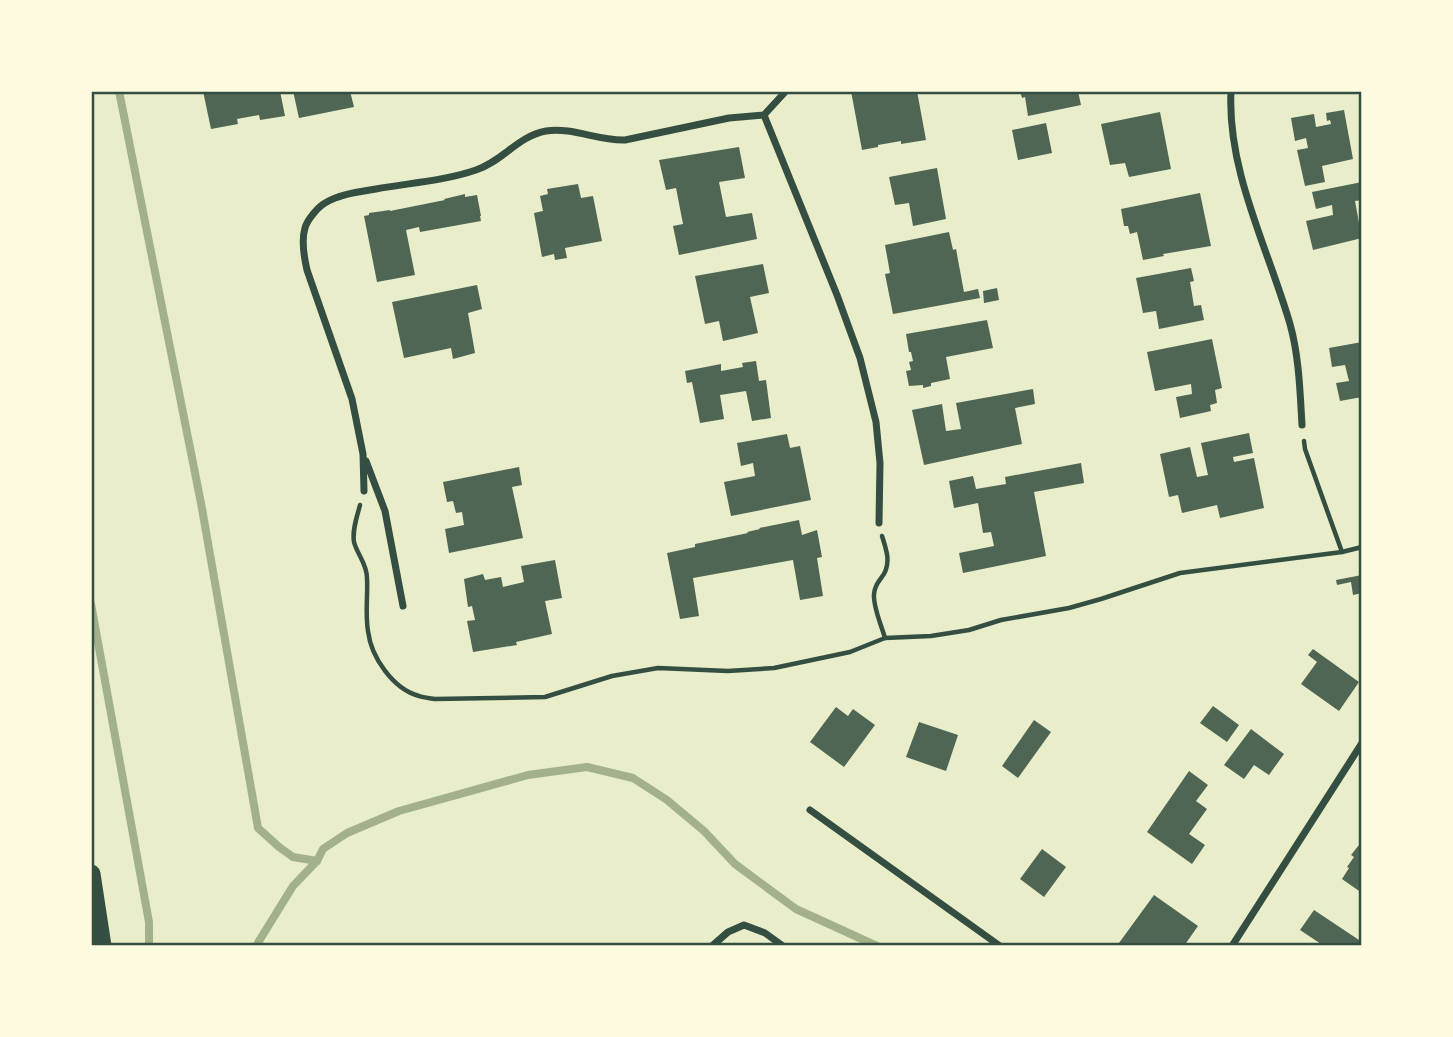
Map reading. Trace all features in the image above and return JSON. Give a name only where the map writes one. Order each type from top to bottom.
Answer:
[{"type":"highway","points":[[91,874],[102,946]]},
{"type":"street","points":[[403,606],[384,511],[363,454],[352,400],[307,270],[303,251],[305,227],[323,203],[346,194],[453,177],[479,169],[494,162],[530,135],[566,130],[611,140],[625,140],[729,118],[764,115],[786,91]]},
{"type":"street","points":[[1231,91],[1231,126],[1236,153],[1254,218],[1290,326],[1298,370],[1302,425]]},
{"type":"street","points":[[764,115],[860,358],[876,422],[880,463],[879,523]]},
{"type":"street","points":[[363,454],[364,491]]},
{"type":"street","points":[[1232,946],[1362,743]]},
{"type":"street","points":[[810,810],[1000,946]]},
{"type":"street","points":[[712,946],[727,932],[744,925],[765,933],[783,946]]},
{"type":"path","points":[[1302,425],[1305,449],[1342,552]]},
{"type":"path","points":[[364,491],[354,528],[354,544],[367,575],[368,634],[387,674],[417,696],[435,699],[545,697],[612,676],[658,668],[728,671],[774,668],[850,652],[885,638],[931,636],[969,630],[1001,620],[1069,608],[1180,573],[1342,552],[1362,547]]},
{"type":"path","points":[[879,523],[888,564],[877,583],[874,598],[885,638]]},
{"type":"building","points":[[203,91],[280,91],[285,116],[260,120],[259,115],[237,119],[238,124],[211,129]]},
{"type":"building","points":[[293,91],[350,91],[354,107],[299,118]]},
{"type":"building","points":[[851,91],[917,91],[926,140],[901,144],[901,141],[862,150]]},
{"type":"building","points":[[1020,91],[1078,91],[1081,105],[1028,116],[1025,97],[1022,98]]},
{"type":"building","points":[[1344,110],[1353,159],[1322,166],[1325,182],[1305,186],[1297,150],[1308,148],[1306,138],[1295,141],[1291,118],[1314,114],[1316,127],[1331,124],[1330,120],[1327,121],[1326,113]]},
{"type":"building","points":[[1160,112],[1171,169],[1129,177],[1125,163],[1110,165],[1101,124]]},
{"type":"building","points":[[1046,123],[1052,153],[1018,160],[1012,130]]},
{"type":"building","points":[[739,147],[745,178],[719,182],[726,217],[752,213],[757,239],[679,255],[673,226],[683,224],[676,188],[666,190],[659,160]]},
{"type":"building","points":[[937,168],[946,219],[913,226],[909,203],[895,205],[889,177]]},
{"type":"building","points":[[1362,182],[1362,200],[1355,201],[1359,223],[1362,222],[1362,238],[1313,250],[1306,221],[1333,215],[1332,205],[1316,209],[1312,192]]},
{"type":"building","points":[[578,184],[581,198],[593,196],[602,241],[565,248],[567,258],[555,260],[554,254],[542,257],[534,213],[543,211],[540,196],[548,194],[547,189]]},
{"type":"building","points":[[1200,193],[1211,246],[1143,260],[1137,232],[1130,234],[1128,226],[1124,226],[1121,209]]},
{"type":"building","points":[[465,194],[465,197],[477,195],[481,221],[420,232],[419,227],[406,230],[415,275],[377,282],[364,216]]},
{"type":"building","points":[[949,232],[953,250],[956,249],[964,292],[978,289],[980,298],[893,314],[885,274],[890,273],[885,245]]},
{"type":"building","points":[[763,264],[769,293],[750,297],[758,333],[723,341],[719,321],[705,324],[695,276]]},
{"type":"building","points":[[1191,268],[1194,306],[1201,305],[1204,320],[1159,329],[1156,311],[1143,313],[1136,278]]},
{"type":"building","points":[[477,285],[482,309],[468,313],[475,353],[453,359],[451,348],[404,358],[392,302]]},
{"type":"building","points":[[997,288],[999,300],[984,303],[983,291]]},
{"type":"building","points":[[987,320],[993,348],[946,357],[950,379],[931,383],[931,386],[923,388],[923,385],[909,386],[906,371],[911,370],[909,362],[913,361],[906,334]]},
{"type":"building","points":[[1212,339],[1222,388],[1215,390],[1217,403],[1210,405],[1211,411],[1180,418],[1176,397],[1192,394],[1191,384],[1155,391],[1147,352]]},
{"type":"building","points":[[1362,342],[1362,397],[1340,401],[1336,383],[1349,381],[1345,365],[1332,367],[1329,348]]},
{"type":"building","points":[[756,361],[759,381],[766,380],[771,418],[752,421],[746,391],[720,395],[724,419],[700,423],[692,382],[687,383],[685,371],[721,364],[721,371],[743,367],[742,363]]},
{"type":"building","points":[[1033,389],[1035,404],[1015,408],[1022,444],[924,465],[912,410],[942,404],[946,431],[961,429],[956,403]]},
{"type":"building","points":[[1249,433],[1253,453],[1233,457],[1234,462],[1254,458],[1264,508],[1220,518],[1217,505],[1182,513],[1178,495],[1169,497],[1160,454],[1190,447],[1197,477],[1208,475],[1201,443]]},
{"type":"building","points":[[787,434],[790,448],[800,446],[811,500],[731,516],[724,482],[755,476],[753,463],[741,466],[737,443]]},
{"type":"building","points":[[1081,463],[1084,483],[1034,492],[1046,556],[963,573],[959,553],[994,546],[991,532],[983,533],[978,503],[954,508],[949,481],[973,476],[976,489],[1006,484],[1005,477]]},
{"type":"building","points":[[519,467],[522,485],[512,487],[523,538],[449,553],[445,529],[464,525],[462,512],[456,513],[453,501],[447,502],[443,482]]},
{"type":"building","points":[[799,520],[802,535],[817,530],[822,557],[817,558],[823,596],[800,600],[793,560],[693,578],[699,616],[680,619],[667,553]]},
{"type":"building","points":[[555,560],[562,598],[545,601],[552,634],[516,642],[517,645],[473,652],[467,621],[475,620],[472,606],[468,607],[464,579],[483,574],[485,580],[501,577],[503,587],[524,582],[521,566]]},
{"type":"building","points":[[1362,575],[1362,593],[1353,595],[1351,582],[1337,585],[1336,580]]},
{"type":"building","points":[[1313,649],[1359,682],[1339,711],[1301,684],[1317,662],[1308,655]]},
{"type":"building","points":[[1213,706],[1239,725],[1227,742],[1200,723]]},
{"type":"building","points":[[836,707],[848,716],[853,709],[875,725],[844,767],[810,742]]},
{"type":"building","points":[[1034,720],[1051,732],[1018,778],[1002,766]]},
{"type":"building","points":[[919,722],[958,735],[946,771],[906,757]]},
{"type":"building","points":[[1251,729],[1284,754],[1269,775],[1254,765],[1244,779],[1224,765]]},
{"type":"building","points":[[1189,771],[1208,785],[1196,801],[1207,809],[1189,834],[1205,845],[1192,864],[1147,832]]},
{"type":"building","points":[[1359,845],[1362,846],[1362,893],[1342,879],[1354,857],[1351,855]]},
{"type":"building","points":[[1042,849],[1066,867],[1044,897],[1020,879]]},
{"type":"building","points":[[1154,895],[1198,926],[1184,946],[1124,946],[1119,943]]},
{"type":"building","points":[[1314,910],[1362,942],[1362,946],[1324,946],[1300,930]]},
{"type":"waterway","points":[[119,91],[201,503],[258,828],[293,857],[317,861]]},
{"type":"waterway","points":[[91,604],[149,922],[149,946]]},
{"type":"waterway","points":[[256,946],[293,886],[317,861],[323,849],[347,833],[399,811],[528,775],[587,767],[633,778],[667,800],[704,831],[735,864],[796,909],[877,946]]}]
